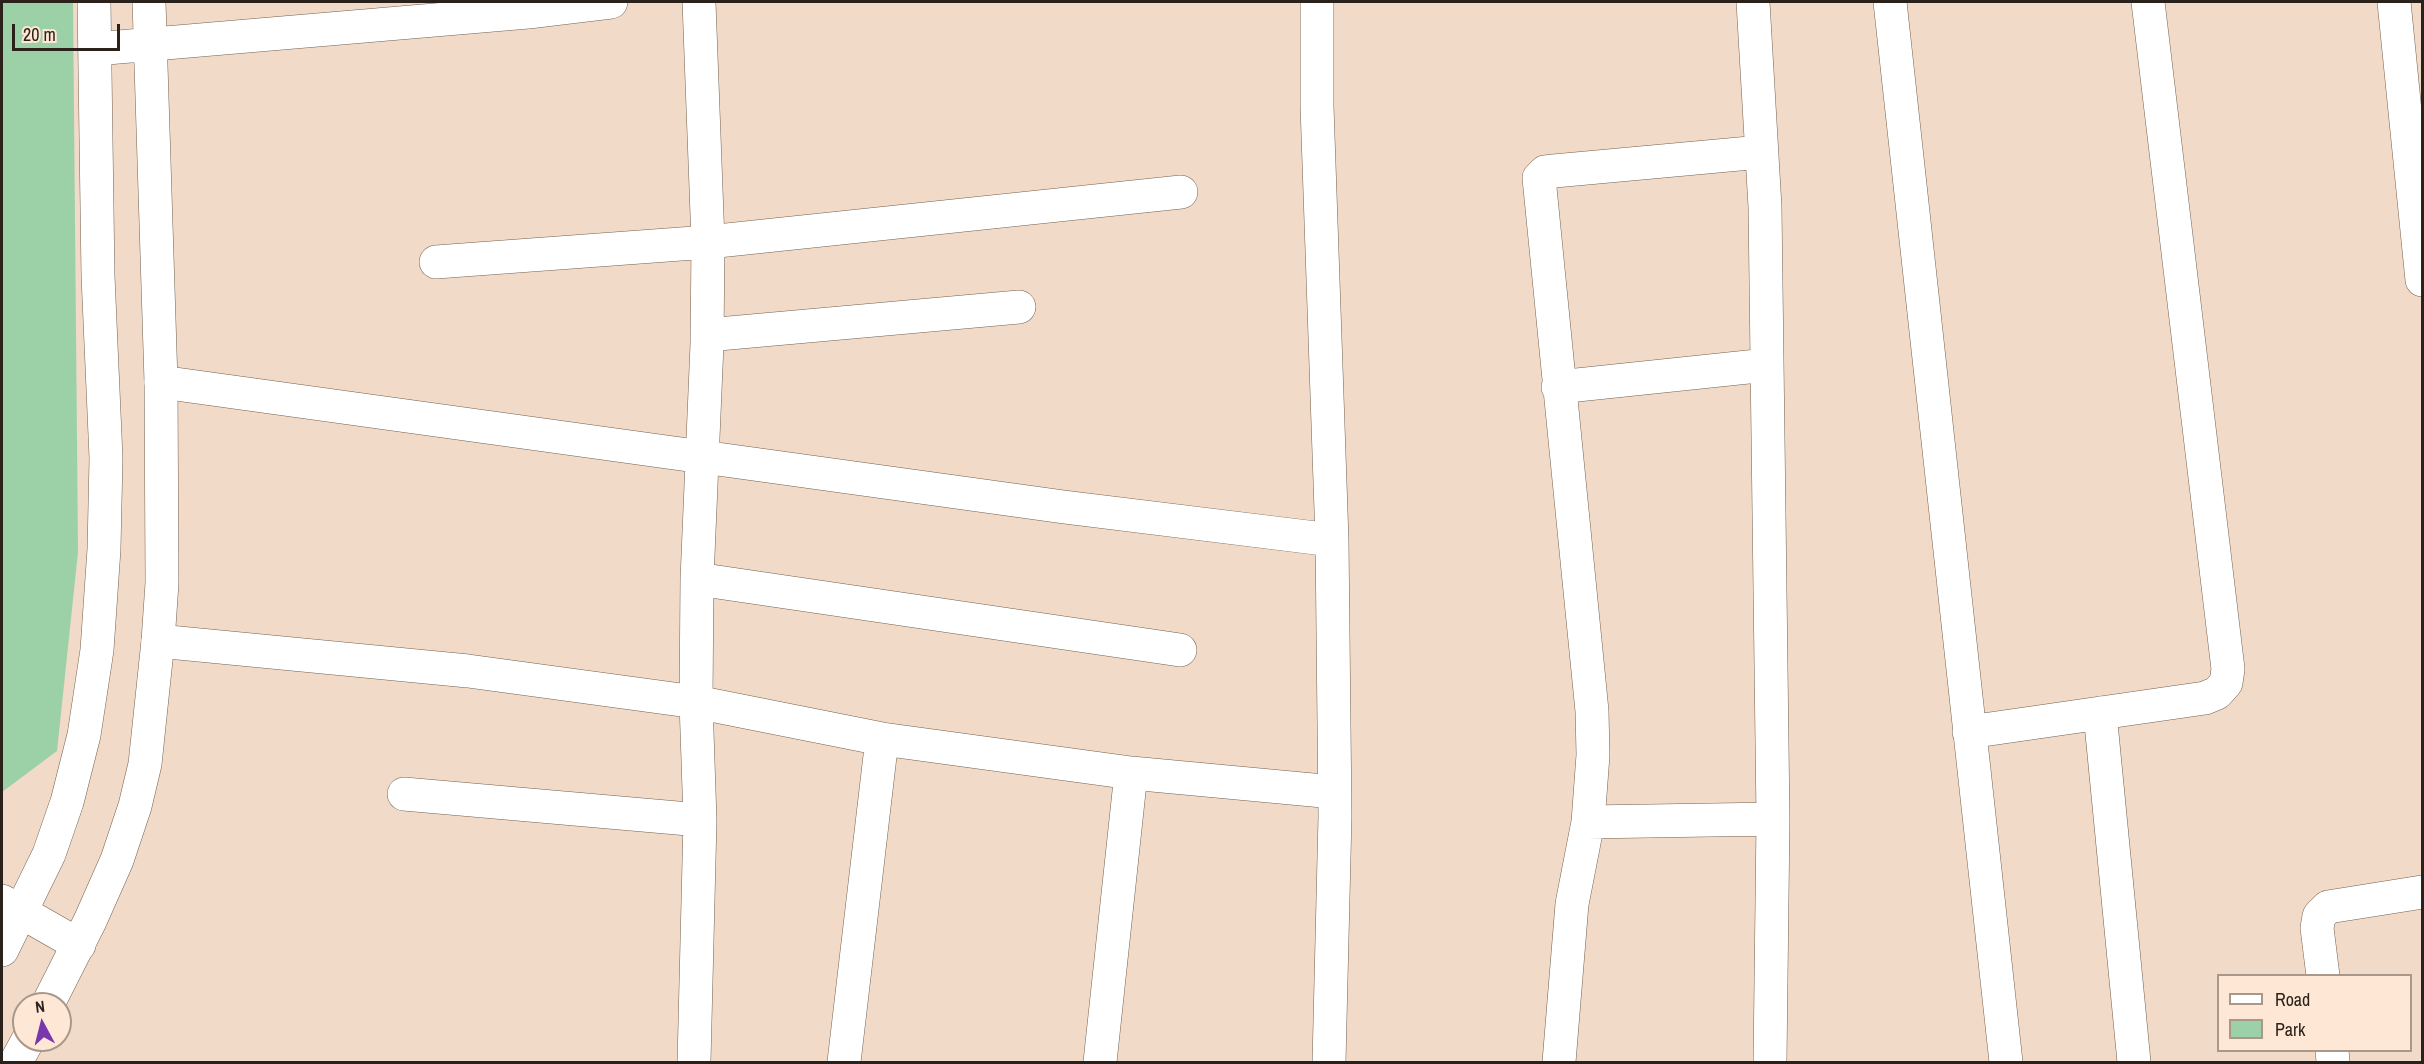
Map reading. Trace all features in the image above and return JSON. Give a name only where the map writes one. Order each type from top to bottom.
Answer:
[{"type":"street","points":[[2,950],[11,906],[49,854],[67,802],[84,735],[97,650],[104,549],[106,458],[98,276],[94,2]]},
{"type":"street","points":[[54,992],[79,945],[117,860],[135,806],[146,764],[158,641],[162,583],[161,382],[149,2]]},
{"type":"street","points":[[95,49],[528,12],[611,2]]},
{"type":"street","points":[[694,1062],[700,820],[696,702],[697,579],[707,335],[708,242],[699,2]]},
{"type":"street","points":[[1317,2],[1317,118],[1332,540],[1334,792],[1329,1062]]},
{"type":"street","points":[[1753,2],[1761,152],[1767,365],[1773,819],[1770,1062]]},
{"type":"street","points":[[1890,2],[2006,1062]]},
{"type":"street","points":[[1969,732],[2205,698],[2217,693],[2226,683],[2228,669],[2148,2]]},
{"type":"street","points":[[2394,2],[2415,137],[2422,280]]},
{"type":"street","points":[[1558,1062],[1572,904],[1588,822],[1593,754],[1592,711],[1539,178],[1545,172],[1761,152]]},
{"type":"street","points":[[436,262],[708,242],[1181,192]]},
{"type":"street","points":[[707,335],[1019,307]]},
{"type":"street","points":[[1558,387],[1767,365]]},
{"type":"street","points":[[161,382],[1064,507],[1332,540]]},
{"type":"street","points":[[697,579],[1180,650]]},
{"type":"street","points":[[158,641],[468,671],[696,702],[882,739],[1131,773],[1334,792]]},
{"type":"street","points":[[2100,713],[2134,1062]]},
{"type":"street","points":[[844,1062],[882,739]]},
{"type":"street","points":[[1100,1062],[1131,773]]},
{"type":"street","points":[[404,794],[700,820]]},
{"type":"street","points":[[1588,822],[1773,819]]},
{"type":"street","points":[[2323,974],[2317,928],[2319,916],[2328,907],[2337,903],[2422,892]]},
{"type":"street","points":[[11,906],[79,945]]},
{"type":"green space","points":[[2,2],[73,2],[78,552],[57,751],[2,792]]}]
